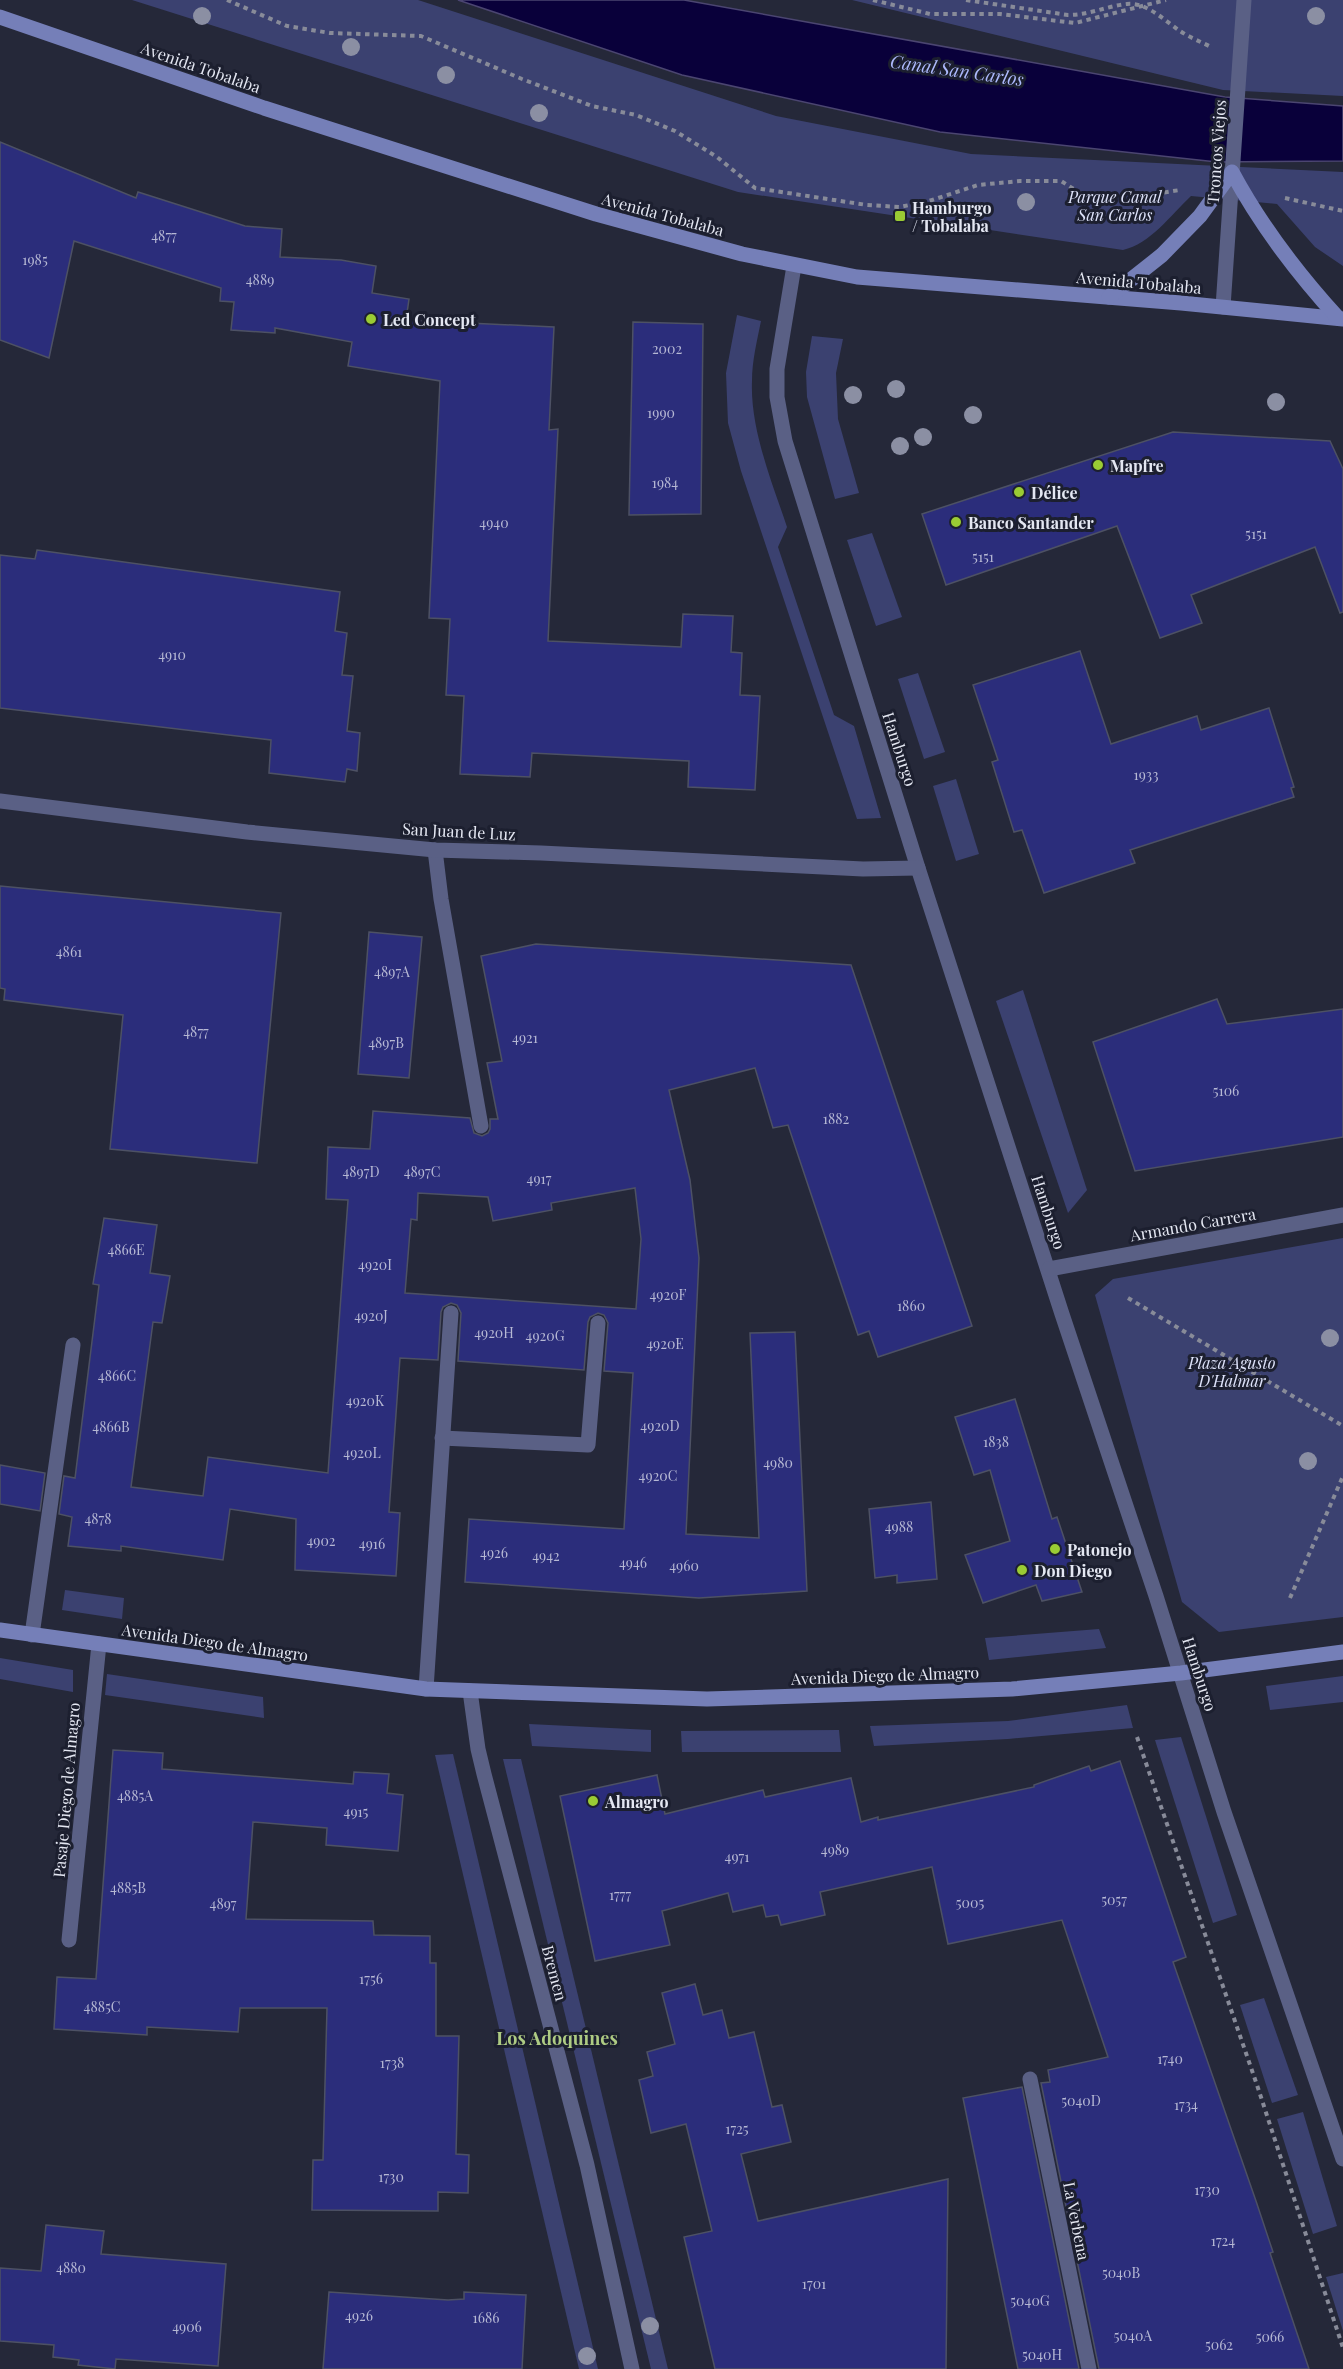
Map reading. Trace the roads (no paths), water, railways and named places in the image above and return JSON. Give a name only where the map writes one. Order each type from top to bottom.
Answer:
[{"type":"main road","name":"Avenida Tobalaba","points":[[0,17],[264,108],[596,214],[794,266],[857,277],[1108,297],[1340,319]]},
{"type":"main road","points":[[1108,297],[1136,277],[1200,216],[1233,167],[1272,239],[1303,280],[1340,319]]},
{"type":"main road","name":"Avenida Diego de Almagro","points":[[0,1630],[426,1689],[707,1699],[1012,1689],[1181,1672],[1343,1652]]},
{"type":"street","name":"Troncos Viejos","points":[[1223,307],[1244,0]]},
{"type":"street","name":"Hamburgo","points":[[794,266],[777,369],[777,398],[780,421],[809,524],[918,868],[1181,1672],[1224,1812],[1343,2159]]},
{"type":"street","name":"San Juan de Luz","points":[[0,801],[247,832],[435,850],[863,869],[918,868]]},
{"type":"street","points":[[435,850],[441,899],[481,1126]]},
{"type":"street","name":"Armando Carrera","points":[[1049,1269],[1343,1215]]},
{"type":"street","points":[[426,1689],[451,1313]]},
{"type":"street","points":[[442,1438],[588,1445],[598,1323]]},
{"type":"street","points":[[32,1635],[73,1345]]},
{"type":"street","name":"Pasaje Diego de Almagro","points":[[69,1940],[99,1644]]},
{"type":"street","name":"Bremen","points":[[470,1691],[478,1749],[587,2165],[632,2369]]},
{"type":"street","name":"La Verbena","points":[[1030,2079],[1089,2369]]},
{"type":"water","name":"Canal San Carlos","points":[[458,0],[684,0],[1225,97],[1343,106],[1343,161],[1217,162],[940,132],[682,75]]},
{"type":"place","name":"Hamburgo / Tobalaba","points":[[900,216]]},
{"type":"place","name":"Led Concept","points":[[371,319]]},
{"type":"place","name":"Mapfre","points":[[1098,465]]},
{"type":"place","name":"Délice","points":[[1019,492]]},
{"type":"place","name":"Banco Santander","points":[[956,522]]},
{"type":"place","name":"Patonejo","points":[[1055,1549]]},
{"type":"place","name":"Don Diego","points":[[1022,1570]]},
{"type":"place","name":"Almagro","points":[[593,1801]]},
{"type":"district","name":"Los Adoquines","points":[[557,2038]]},
{"type":"park label","name":"Parque Canal San Carlos","points":[[1115,205]]},
{"type":"park label","name":"Plaza Agusto D'Halmar","points":[[1232,1371]]}]
